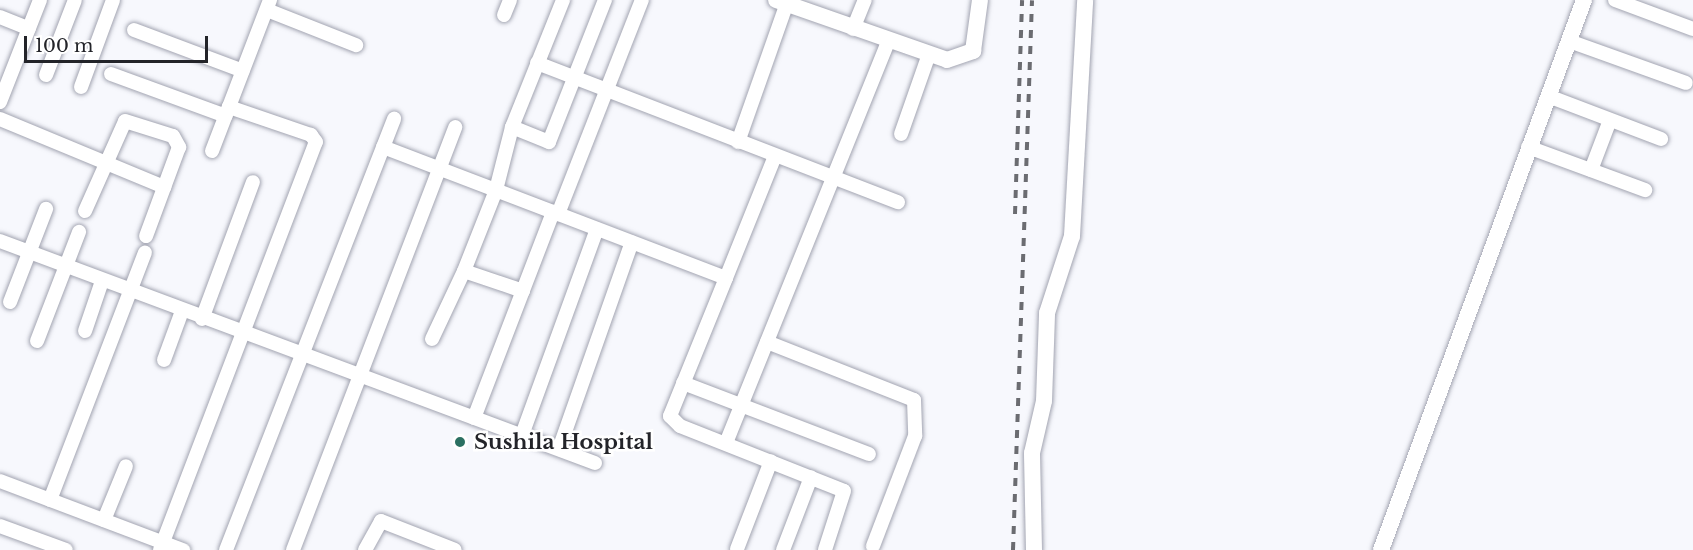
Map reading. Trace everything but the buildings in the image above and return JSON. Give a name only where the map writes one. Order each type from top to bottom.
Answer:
[{"type":"street","points":[[0,102],[40,0]]},
{"type":"street","points":[[46,75],[75,0]]},
{"type":"street","points":[[81,87],[113,0]]},
{"type":"street","points":[[504,15],[510,0]]},
{"type":"street","points":[[432,339],[464,272],[496,190],[512,127],[563,0]]},
{"type":"street","points":[[512,127],[549,142],[605,0]]},
{"type":"street","points":[[474,418],[523,291],[642,0]]},
{"type":"street","points":[[853,29],[864,0]]},
{"type":"street","points":[[738,142],[784,1],[888,43],[928,57],[947,60],[973,51],[980,0]]},
{"type":"street","points":[[1034,550],[1032,453],[1044,401],[1047,313],[1072,236],[1085,0]]},
{"type":"street","points":[[1381,550],[1584,0]]},
{"type":"street","points":[[1615,0],[1692,24]]},
{"type":"street","points":[[212,151],[268,5],[356,45]]},
{"type":"street","points":[[0,17],[29,29]]},
{"type":"street","points":[[134,30],[243,71]]},
{"type":"street","points":[[1569,42],[1686,83]]},
{"type":"street","points":[[726,443],[888,43]]},
{"type":"street","points":[[901,134],[928,57]]},
{"type":"street","points":[[537,63],[607,86],[738,142],[898,202]]},
{"type":"street","points":[[111,74],[227,112],[311,135],[316,142],[162,546]]},
{"type":"street","points":[[1548,96],[1661,139]]},
{"type":"street","points":[[226,550],[299,354],[394,118]]},
{"type":"street","points":[[0,119],[104,166],[164,187]]},
{"type":"street","points":[[1591,170],[1610,120]]},
{"type":"street","points":[[85,211],[122,125],[137,122],[180,142],[146,236]]},
{"type":"street","points":[[293,550],[358,375],[455,127]]},
{"type":"street","points":[[383,147],[726,278]]},
{"type":"street","points":[[1528,147],[1645,190]]},
{"type":"street","points":[[775,156],[683,383],[672,420],[811,477],[845,495],[825,550]]},
{"type":"street","points":[[202,319],[253,182]]},
{"type":"street","points":[[10,302],[46,209]]},
{"type":"street","points":[[522,435],[597,229]]},
{"type":"street","points":[[37,342],[79,232]]},
{"type":"street","points":[[0,241],[65,268],[595,463]]},
{"type":"street","points":[[559,449],[632,242]]},
{"type":"street","points":[[50,500],[145,253]]},
{"type":"street","points":[[464,272],[523,291]]},
{"type":"street","points":[[85,331],[102,281]]},
{"type":"street","points":[[164,360],[182,311]]},
{"type":"street","points":[[766,342],[914,400],[915,436],[873,546]]},
{"type":"street","points":[[683,383],[869,454]]},
{"type":"street","points":[[736,549],[771,461]]},
{"type":"street","points":[[104,520],[126,466]]},
{"type":"street","points":[[783,550],[811,477]]},
{"type":"street","points":[[0,481],[104,520],[162,546],[183,550]]},
{"type":"street","points":[[365,550],[381,521],[455,550]]},
{"type":"street","points":[[0,526],[66,550]]},
{"type":"railway","points":[[1015,214],[1022,0]]},
{"type":"railway","points":[[1013,550],[1032,0]]},
{"type":"place","name":"Sushila Hospital","points":[[460,442]]}]
